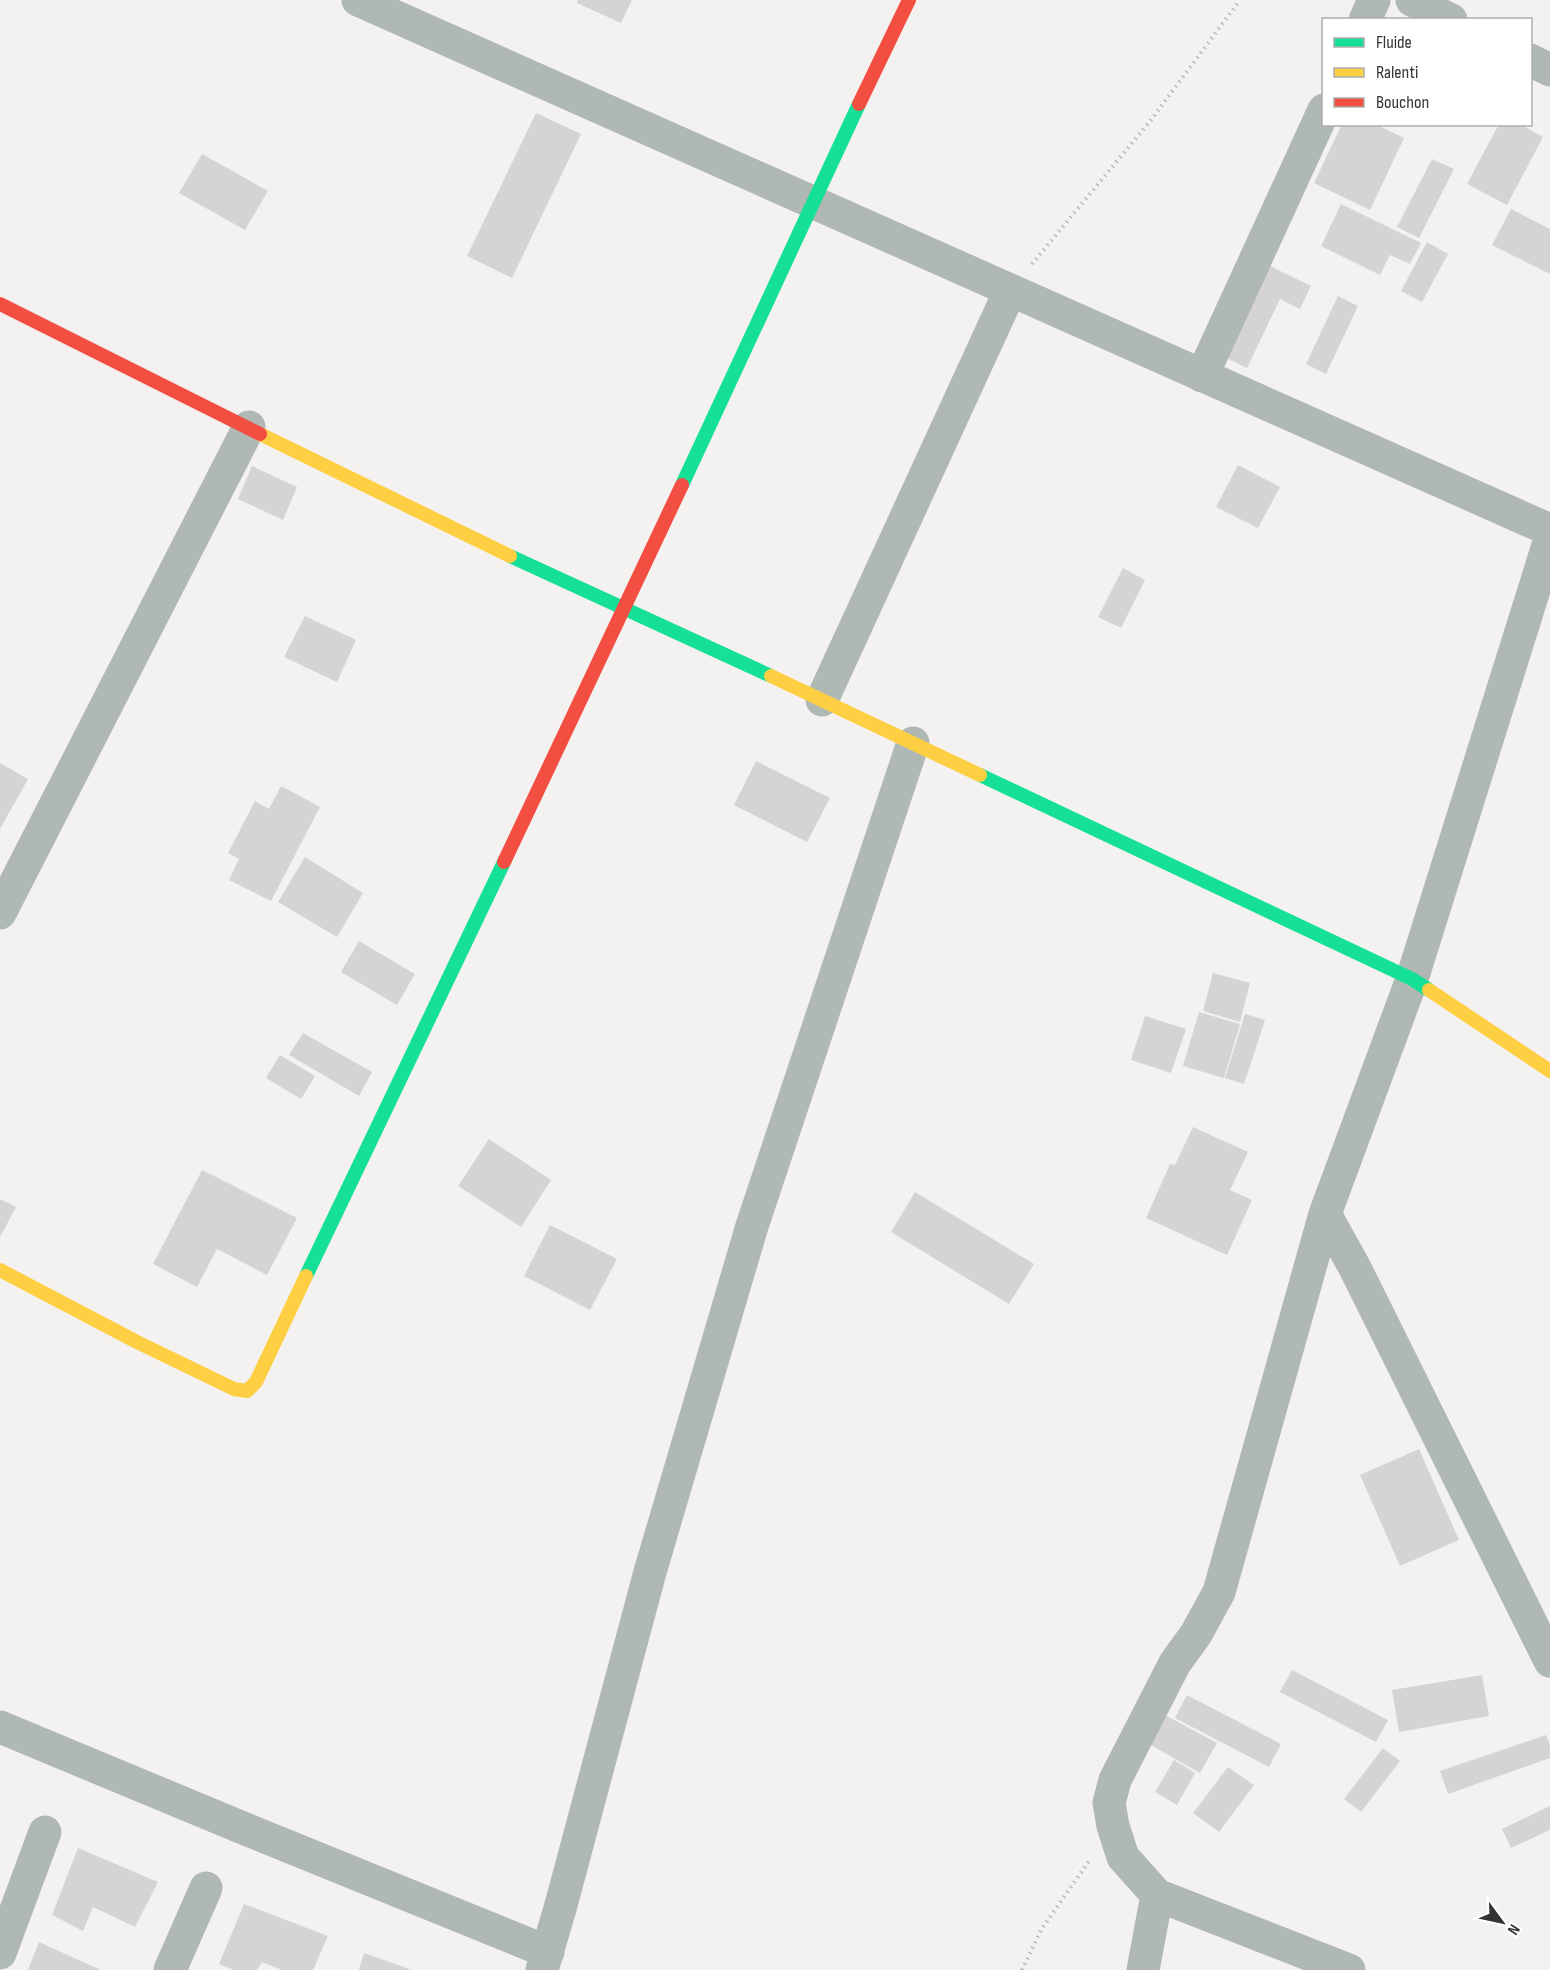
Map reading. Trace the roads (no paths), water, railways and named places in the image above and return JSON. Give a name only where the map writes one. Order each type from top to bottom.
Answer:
[{"type":"street","points":[[358,0],[1550,530]]},
{"type":"street","points":[[0,1270],[234,1389],[247,1390],[256,1382],[625,609],[812,203],[909,0]]},
{"type":"street","points":[[1366,18],[1374,0]]},
{"type":"street","points":[[1413,0],[1447,18]]},
{"type":"street","points":[[1532,61],[1550,70]]},
{"type":"street","points":[[1202,376],[1322,112]]},
{"type":"street","points":[[822,700],[1010,291]]},
{"type":"street","points":[[0,304],[446,526],[822,700],[1412,979],[1550,1071]]},
{"type":"street","points":[[0,913],[249,426]]},
{"type":"street","points":[[1349,1970],[1156,1895],[1123,1857],[1113,1826],[1109,1803],[1115,1780],[1175,1663],[1197,1634],[1219,1592],[1324,1214],[1412,979],[1550,539]]},
{"type":"street","points":[[0,1727],[243,1828],[545,1961],[653,1562],[752,1226],[913,743]]},
{"type":"street","points":[[1324,1214],[1355,1268],[1550,1661]]},
{"type":"street","points":[[0,1953],[45,1832]]},
{"type":"street","points":[[170,1970],[206,1888]]},
{"type":"street","points":[[1143,1970],[1156,1895]]}]
